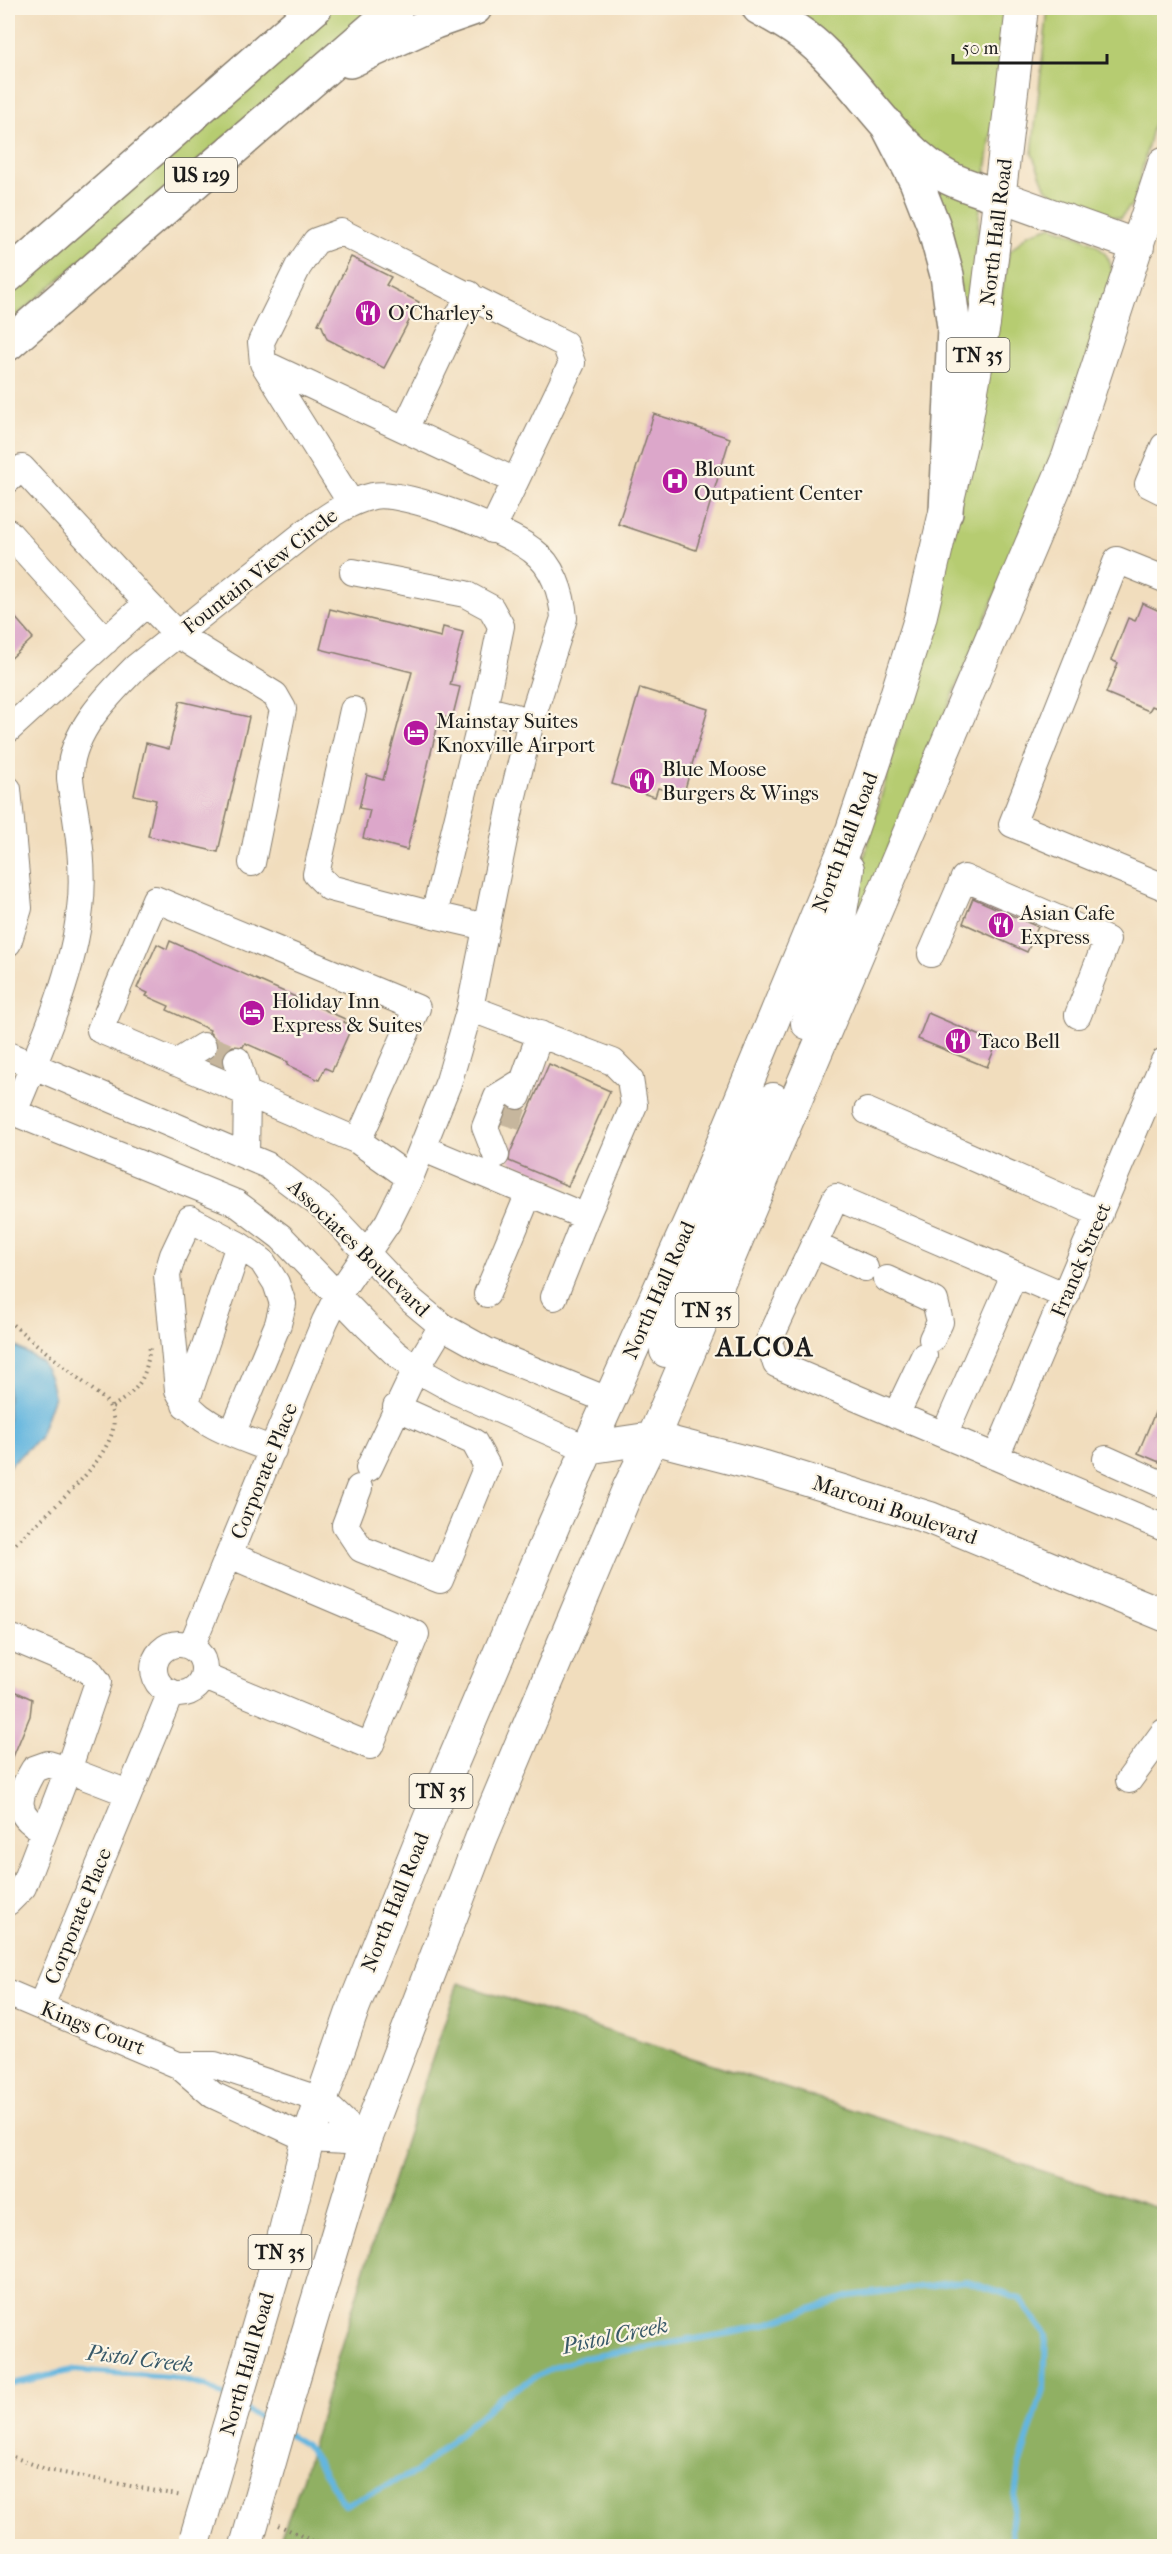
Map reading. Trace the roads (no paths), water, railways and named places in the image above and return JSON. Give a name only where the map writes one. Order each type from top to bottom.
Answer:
[{"type":"highway","name":"US 129","points":[[8,276],[315,8]]},
{"type":"highway","name":"US 129","points":[[8,344],[396,8]]},
{"type":"highway","points":[[313,78],[435,22],[475,8]]},
{"type":"highway","points":[[759,8],[790,25],[825,54],[886,123],[924,161],[948,178],[1001,197]]},
{"type":"highway","points":[[886,123],[933,224],[947,276],[954,327],[946,512]]},
{"type":"main road","name":"North Hall Road","points":[[195,2542],[279,2255],[308,2139],[354,2006],[434,1808],[586,1448],[610,1401],[696,1207],[852,830],[878,756],[920,619],[946,512],[984,324],[1022,8]]},
{"type":"main road","name":"TN 35","points":[[246,2547],[365,2142],[481,1839],[1068,457],[1164,163]]},
{"type":"main road","points":[[1001,197],[1138,246]]},
{"type":"main road","points":[[653,1438],[646,1413],[652,1384],[818,995],[838,930],[846,893],[852,830]]},
{"type":"main road","name":"Marconi Boulevard","points":[[610,1401],[653,1438]]},
{"type":"main road","name":"Marconi Boulevard","points":[[586,1448],[653,1438],[765,1467],[930,1518],[1164,1615]]},
{"type":"street","points":[[351,503],[263,363],[261,342],[298,267],[316,241],[340,232],[566,344],[572,363],[492,530]]},
{"type":"street","points":[[405,429],[469,294]]},
{"type":"street","points":[[263,363],[515,481]]},
{"type":"street","points":[[1164,446],[1148,484],[1164,492]]},
{"type":"street","points":[[8,480],[22,468],[178,635],[275,695],[283,709],[252,863]]},
{"type":"street","name":"Fountain View Circle","points":[[11,1111],[33,1066],[72,955],[80,910],[82,868],[70,777],[78,741],[92,717],[115,687],[136,667],[306,532],[332,513],[351,503],[376,496],[430,504],[531,549],[556,581],[563,602],[564,618],[531,721],[470,1008],[449,1081],[410,1178],[388,1222],[338,1295]]},
{"type":"street","points":[[8,532],[105,641]]},
{"type":"street","points":[[1164,579],[1117,560],[1012,824],[1164,887]]},
{"type":"street","points":[[353,572],[465,594],[491,608],[501,626],[484,709],[434,915]]},
{"type":"street","points":[[8,730],[147,603]]},
{"type":"street","points":[[484,709],[531,721]]},
{"type":"street","points":[[353,710],[316,874],[330,888],[486,927]]},
{"type":"street","points":[[8,789],[19,908],[8,943]]},
{"type":"street","points":[[931,954],[964,878],[1107,940],[1078,1015]]},
{"type":"street","points":[[358,1141],[417,1008],[155,899],[100,1030],[358,1141],[410,1178]]},
{"type":"street","points":[[470,1008],[613,1062],[630,1079],[634,1105],[554,1297]]},
{"type":"street","points":[[492,1165],[540,1035]]},
{"type":"street","points":[[176,1062],[203,1046]]},
{"type":"street","name":"Associates Boulevard","points":[[8,1055],[267,1165],[324,1208],[412,1301],[442,1326],[487,1351],[610,1401]]},
{"type":"street","points":[[237,1060],[247,1094],[246,1155]]},
{"type":"street","name":"Franck Street","points":[[996,1457],[1164,1061]]},
{"type":"street","points":[[492,1165],[485,1127],[497,1097],[523,1081]]},
{"type":"street","points":[[11,1111],[236,1203],[281,1237],[388,1347],[416,1369],[456,1391],[586,1448]]},
{"type":"street","points":[[867,1111],[1100,1214]]},
{"type":"street","points":[[422,1148],[492,1165],[529,1193],[586,1217]]},
{"type":"street","points":[[487,1294],[529,1193]]},
{"type":"street","points":[[1066,1296],[836,1197],[769,1341],[776,1364],[1164,1528]]},
{"type":"street","points":[[232,1434],[278,1324],[283,1304],[276,1283],[261,1261],[239,1245],[190,1219],[172,1255],[167,1275],[178,1390],[185,1405],[212,1425],[232,1434],[273,1450]]},
{"type":"street","points":[[185,1405],[239,1245]]},
{"type":"street","points":[[814,1245],[934,1301],[940,1322],[896,1415]]},
{"type":"street","points":[[944,1435],[1014,1275]]},
{"type":"street","name":"Corporate Place","points":[[191,1647],[325,1321],[338,1295]]},
{"type":"street","points":[[396,1407],[474,1442],[487,1466],[440,1580],[361,1549],[345,1525],[396,1407],[442,1326]]},
{"type":"street","points":[[1106,1459],[1164,1485]]},
{"type":"street","points":[[203,1676],[370,1746],[416,1634],[230,1555]]},
{"type":"street","points":[[8,1902],[23,1887],[68,1770],[98,1682],[89,1670],[15,1639]]},
{"type":"street","points":[[175,1644],[191,1647],[202,1659],[203,1676],[194,1689],[179,1694],[171,1692],[164,1688],[155,1675],[156,1660],[160,1652],[175,1644]]},
{"type":"street","name":"Corporate Place","points":[[41,2006],[171,1692]]},
{"type":"street","points":[[1129,1780],[1164,1732]]},
{"type":"street","points":[[44,1830],[29,1823],[20,1809],[23,1789],[34,1769],[48,1764],[128,1793]]},
{"type":"street","name":"Kings Court","points":[[8,1993],[178,2065],[213,2095],[308,2139],[365,2142]]},
{"type":"street","name":"Kings Court","points":[[178,2065],[215,2065],[321,2100],[365,2142]]},
{"type":"water","points":[[8,1342],[41,1361],[50,1378],[54,1396],[39,1438],[8,1467]]},
{"type":"waterway","name":"Pistol Creek","points":[[286,2433],[306,2445],[345,2505],[417,2471],[501,2397],[552,2368],[583,2358],[748,2330],[849,2296],[965,2281],[1020,2299],[1046,2335],[1044,2386],[1019,2466],[1011,2529],[1012,2546]]},
{"type":"waterway","name":"Pistol Creek","points":[[8,2385],[73,2370],[171,2377],[206,2386],[228,2399]]},
{"type":"waterway","name":"Pistol Creek","points":[[245,2409],[272,2425]]},
{"type":"tunnel","points":[[203,1046],[237,1060]]},
{"type":"tunnel","points":[[507,1126],[514,1105]]},
{"type":"place","name":"O'Charley's","points":[[368,313]]},
{"type":"place","name":"Blount Outpatient Center","points":[[675,481]]},
{"type":"place","name":"Mainstay Suites Knoxville Airport","points":[[416,733]]},
{"type":"place","name":"Blue Moose Burgers & Wings","points":[[642,781]]},
{"type":"place","name":"Asian Cafe Express","points":[[1001,925]]},
{"type":"place","name":"Holiday Inn Express & Suites","points":[[252,1013]]},
{"type":"place","name":"Taco Bell","points":[[958,1041]]},
{"type":"district","name":"ALCOA","points":[[765,1347]]}]
